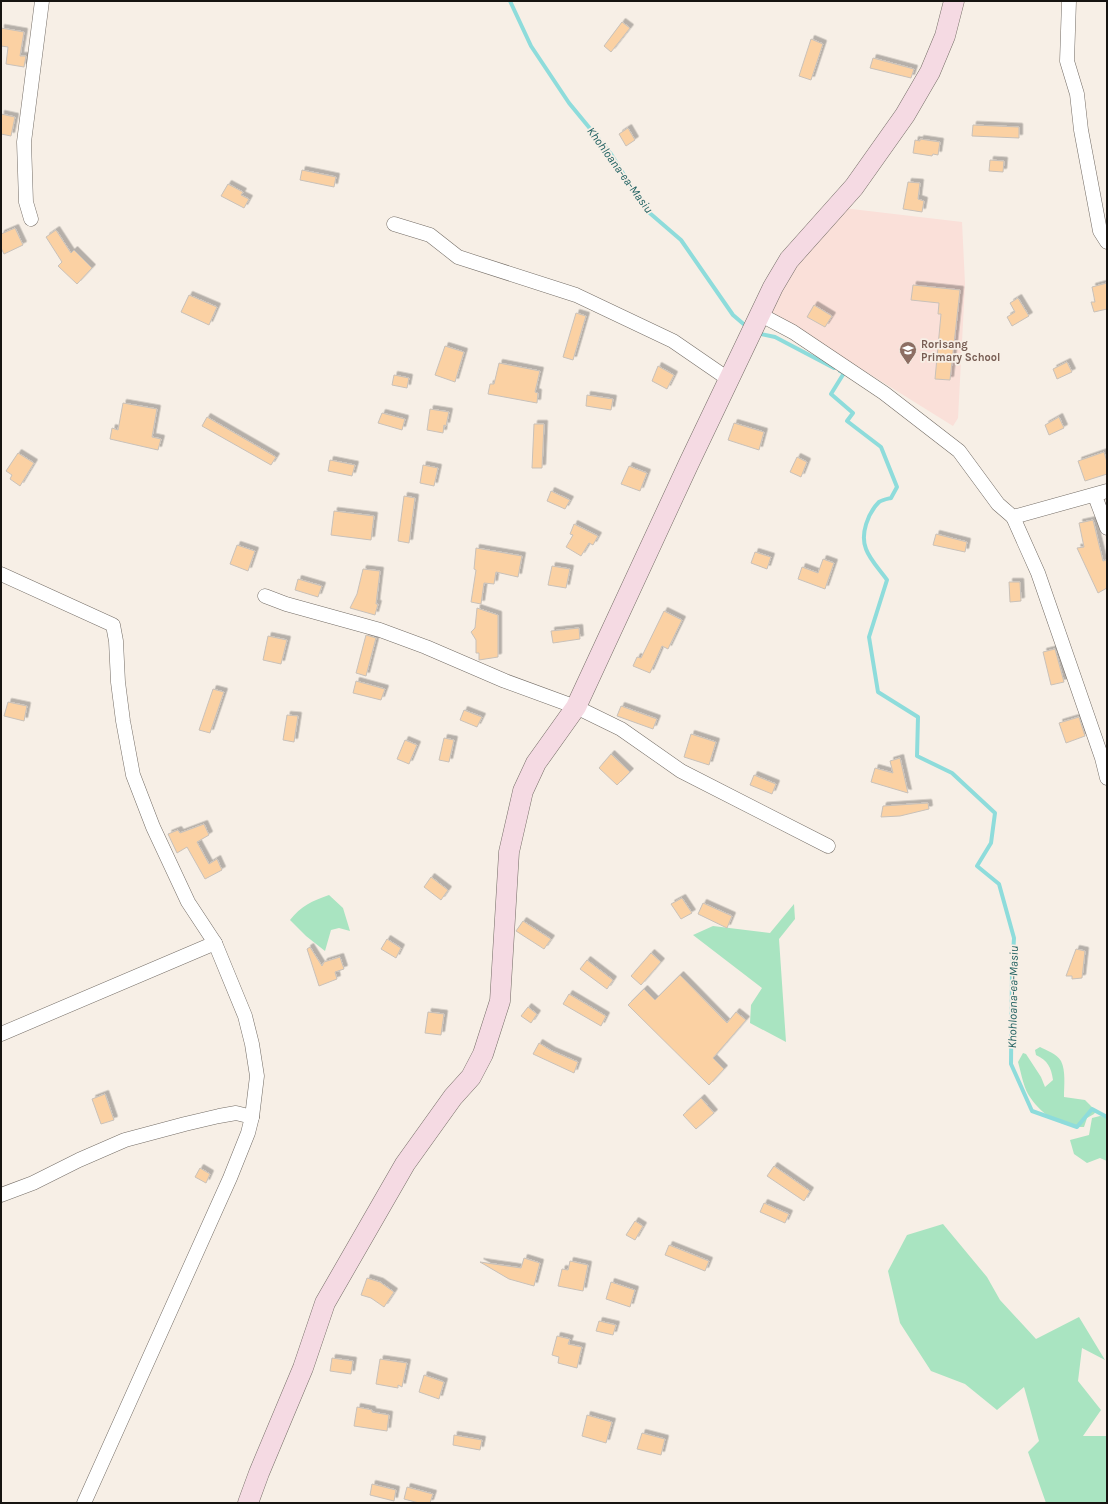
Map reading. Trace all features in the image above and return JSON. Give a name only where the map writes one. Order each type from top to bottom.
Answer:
[{"type":"street","points":[[31,219],[26,202],[24,142],[42,1]]},
{"type":"street","points":[[248,1503],[302,1368],[328,1297],[405,1164],[453,1097],[471,1077],[482,1054],[500,1001],[504,909],[509,852],[523,791],[536,763],[576,707],[773,286],[790,260],[854,187],[905,115],[930,72],[945,36],[954,1]]},
{"type":"street","points":[[1069,1],[1067,61],[1077,94],[1081,130],[1100,231],[1107,242]]},
{"type":"street","points":[[394,224],[430,235],[458,257],[576,295],[673,341],[721,374],[730,376]]},
{"type":"street","points":[[760,314],[793,332],[884,393],[959,451],[998,504],[1012,516],[1038,573],[1102,758],[1107,778]]},
{"type":"street","points":[[1012,516],[1101,494],[1107,528]]},
{"type":"street","points":[[1,574],[113,625],[116,641],[118,682],[123,721],[133,774],[153,827],[188,902],[215,943],[245,1016],[252,1044],[257,1076],[252,1117],[248,1134],[230,1178],[84,1503]]},
{"type":"street","points":[[265,596],[286,604],[380,630],[426,647],[505,681],[576,707],[620,729],[681,771],[828,846]]},
{"type":"street","points":[[1,1034],[215,943]]},
{"type":"street","points":[[1,1195],[33,1183],[79,1160],[125,1140],[219,1116],[236,1113],[252,1117]]},
{"type":"shaded area","name":"Rorisang Primary School","points":[[843,208],[962,222],[965,284],[958,418],[953,426],[770,312],[787,270]]},
{"type":"green space","points":[[329,895],[343,908],[350,931],[339,928],[331,930],[325,951],[306,936],[290,920],[307,904]]},
{"type":"green space","points":[[794,904],[795,919],[779,939],[786,1042],[750,1023],[751,1005],[762,988],[693,935],[713,926],[770,933]]},
{"type":"green space","points":[[1040,1047],[1054,1054],[1063,1065],[1064,1097],[1085,1100],[1096,1111],[1087,1118],[1084,1127],[1067,1125],[1052,1118],[1039,1108],[1028,1094],[1023,1083],[1018,1062],[1023,1053],[1026,1054],[1041,1077],[1045,1087],[1053,1080],[1048,1065],[1036,1055],[1035,1050]]},
{"type":"green space","points":[[1100,1116],[1107,1117],[1107,1161],[1100,1158],[1087,1163],[1074,1154],[1070,1140],[1089,1135],[1092,1118]]},
{"type":"green space","points":[[943,1224],[987,1277],[1000,1300],[1036,1339],[1079,1317],[1105,1360],[1082,1348],[1078,1381],[1101,1410],[1083,1436],[1107,1436],[1107,1503],[1046,1503],[1028,1452],[1039,1441],[1024,1387],[997,1410],[965,1384],[931,1371],[900,1323],[888,1271],[907,1235]]},
{"type":"building","points":[[622,22],[630,28],[611,52],[604,46]]},
{"type":"building","points":[[1,28],[24,32],[20,56],[26,56],[24,67],[6,64],[8,47],[1,46]]},
{"type":"building","points":[[811,39],[823,44],[811,80],[799,76]]},
{"type":"building","points":[[873,58],[914,69],[911,78],[870,68]]},
{"type":"building","points":[[1,114],[15,117],[11,136],[1,134]]},
{"type":"building","points":[[973,125],[1019,127],[1019,138],[972,136]]},
{"type":"building","points":[[628,128],[635,140],[626,146],[619,134]]},
{"type":"building","points":[[920,139],[940,142],[938,155],[933,154],[932,156],[913,153],[915,140],[920,141]]},
{"type":"building","points":[[990,160],[1004,161],[1003,172],[989,171]]},
{"type":"building","points":[[302,170],[336,177],[334,187],[300,180]]},
{"type":"building","points":[[908,182],[920,183],[918,199],[924,201],[922,212],[903,209]]},
{"type":"building","points":[[228,184],[243,192],[241,195],[249,199],[244,208],[221,196]]},
{"type":"building","points":[[15,228],[23,245],[4,254],[1,248],[1,234]]},
{"type":"building","points":[[56,230],[71,253],[74,250],[92,268],[77,284],[58,266],[62,262],[46,237]]},
{"type":"building","points":[[1107,283],[1107,309],[1094,312],[1091,302],[1095,302],[1092,287]]},
{"type":"building","points":[[913,285],[960,290],[950,380],[935,379],[941,314],[938,314],[939,303],[911,300]]},
{"type":"building","points":[[189,295],[217,307],[209,325],[181,312]]},
{"type":"building","points":[[1018,298],[1029,316],[1012,326],[1007,317],[1015,312],[1010,303]]},
{"type":"building","points":[[814,305],[832,316],[825,327],[807,317]]},
{"type":"building","points":[[576,313],[586,316],[573,360],[563,357]]},
{"type":"building","points":[[445,346],[464,352],[455,382],[435,375]]},
{"type":"building","points":[[1067,362],[1072,372],[1057,379],[1053,369]]},
{"type":"building","points":[[499,363],[540,371],[535,392],[538,393],[537,403],[488,394],[490,384],[494,384]]},
{"type":"building","points":[[658,366],[674,375],[667,389],[652,381]]},
{"type":"building","points":[[394,375],[409,378],[407,388],[392,385]]},
{"type":"building","points":[[587,395],[613,399],[611,410],[586,406]]},
{"type":"building","points":[[123,403],[157,409],[152,437],[161,439],[158,450],[110,439],[112,428],[118,430]]},
{"type":"building","points":[[430,409],[449,412],[446,426],[444,425],[443,433],[427,430]]},
{"type":"building","points":[[382,413],[405,419],[402,430],[378,423]]},
{"type":"building","points":[[207,417],[276,457],[271,465],[202,426]]},
{"type":"building","points":[[1059,417],[1064,428],[1049,435],[1045,425]]},
{"type":"building","points":[[734,423],[764,432],[759,450],[728,440]]},
{"type":"building","points":[[534,424],[544,424],[542,468],[532,468]]},
{"type":"building","points":[[1104,452],[1107,462],[1107,474],[1085,481],[1078,461]]},
{"type":"building","points":[[18,453],[34,463],[20,486],[10,479],[12,475],[6,471]]},
{"type":"building","points":[[797,457],[807,462],[801,477],[790,472]]},
{"type":"building","points":[[330,460],[355,465],[352,476],[328,471]]},
{"type":"building","points":[[423,465],[438,468],[434,486],[420,483]]},
{"type":"building","points":[[629,466],[647,473],[640,491],[621,484]]},
{"type":"building","points":[[551,491],[570,500],[565,509],[547,501]]},
{"type":"building","points":[[404,496],[415,498],[409,543],[398,541]]},
{"type":"building","points":[[334,511],[374,516],[371,540],[331,535]]},
{"type":"building","points":[[1093,520],[1103,561],[1107,560],[1107,588],[1098,593],[1077,548],[1084,547],[1079,523]]},
{"type":"building","points":[[574,524],[598,536],[593,545],[589,543],[581,556],[566,547],[573,535],[570,534]]},
{"type":"building","points":[[936,534],[967,542],[965,552],[933,545]]},
{"type":"building","points":[[237,545],[255,551],[248,571],[230,564]]},
{"type":"building","points":[[476,548],[522,556],[518,577],[496,572],[494,584],[484,583],[481,604],[471,602],[476,570],[474,569]]},
{"type":"building","points":[[755,552],[771,557],[767,569],[751,563]]},
{"type":"building","points":[[823,559],[834,563],[825,589],[798,579],[802,567],[818,573]]},
{"type":"building","points":[[552,566],[570,569],[566,588],[548,585]]},
{"type":"building","points":[[363,569],[380,571],[376,604],[378,604],[375,615],[350,608],[357,594]]},
{"type":"building","points":[[298,579],[322,586],[318,597],[295,590]]},
{"type":"building","points":[[1009,582],[1020,582],[1021,601],[1010,602]]},
{"type":"building","points":[[477,608],[498,615],[498,657],[479,660],[479,653],[476,653],[476,640],[471,632],[475,628]]},
{"type":"building","points":[[664,611],[682,620],[668,649],[662,646],[650,673],[633,666],[637,657],[641,658]]},
{"type":"building","points":[[579,628],[580,639],[553,643],[551,631]]},
{"type":"building","points":[[366,635],[376,638],[366,676],[356,673]]},
{"type":"building","points":[[268,636],[287,640],[281,664],[263,660]]},
{"type":"building","points":[[1055,649],[1064,682],[1051,685],[1043,652]]},
{"type":"building","points":[[356,681],[385,689],[381,700],[353,693]]},
{"type":"building","points":[[213,689],[224,692],[210,733],[199,730]]},
{"type":"building","points":[[8,702],[27,706],[24,721],[4,716]]},
{"type":"building","points":[[621,706],[657,719],[653,729],[617,716]]},
{"type":"building","points":[[464,710],[482,717],[477,727],[460,720]]},
{"type":"building","points":[[287,715],[298,716],[294,742],[283,740]]},
{"type":"building","points":[[1079,717],[1085,736],[1066,743],[1059,723]]},
{"type":"building","points":[[691,734],[716,742],[709,765],[684,757]]},
{"type":"building","points":[[444,738],[454,740],[449,762],[439,760]]},
{"type":"building","points":[[405,740],[417,745],[409,764],[397,759]]},
{"type":"building","points":[[611,754],[630,772],[617,785],[599,768]]},
{"type":"building","points":[[900,758],[908,793],[871,782],[875,768],[893,773],[890,761]]},
{"type":"building","points":[[754,775],[776,784],[772,794],[750,785]]},
{"type":"building","points":[[928,803],[929,809],[900,816],[881,817],[883,806]]},
{"type":"building","points":[[204,824],[209,835],[197,842],[209,864],[217,859],[222,870],[205,879],[187,847],[177,853],[168,834],[178,830],[180,833]]},
{"type":"building","points":[[431,877],[448,890],[441,900],[424,887]]},
{"type":"building","points":[[682,898],[692,913],[681,919],[671,904]]},
{"type":"building","points":[[703,903],[732,916],[727,928],[698,914]]},
{"type":"building","points":[[523,921],[551,939],[544,949],[516,931]]},
{"type":"building","points":[[387,939],[401,948],[396,958],[381,949]]},
{"type":"building","points":[[310,947],[322,966],[324,962],[340,957],[344,969],[335,972],[337,979],[319,986],[307,949]]},
{"type":"building","points":[[1076,949],[1085,951],[1082,978],[1072,979],[1072,976],[1066,976]]},
{"type":"building","points":[[651,953],[661,962],[641,985],[631,976]]},
{"type":"building","points":[[587,960],[613,980],[607,989],[580,969]]},
{"type":"building","points":[[680,975],[727,1023],[736,1012],[746,1020],[713,1058],[724,1069],[709,1085],[628,1005],[644,989],[655,1000]]},
{"type":"building","points":[[569,994],[606,1016],[601,1026],[563,1004]]},
{"type":"building","points":[[528,1007],[537,1014],[531,1023],[521,1016]]},
{"type":"building","points":[[428,1012],[444,1014],[441,1035],[425,1033]]},
{"type":"building","points":[[539,1043],[552,1051],[578,1062],[574,1073],[533,1054]]},
{"type":"building","points":[[105,1094],[114,1120],[101,1124],[92,1099]]},
{"type":"building","points":[[701,1098],[714,1113],[696,1129],[683,1115]]},
{"type":"building","points":[[774,1166],[810,1191],[804,1201],[767,1176]]},
{"type":"building","points":[[200,1168],[210,1174],[206,1183],[195,1177]]},
{"type":"building","points":[[764,1203],[789,1214],[785,1223],[760,1212]]},
{"type":"building","points":[[635,1221],[643,1226],[635,1240],[626,1235]]},
{"type":"building","points":[[669,1245],[709,1261],[705,1271],[665,1255]]},
{"type":"building","points":[[524,1258],[540,1263],[534,1286],[509,1279],[480,1262],[521,1268]]},
{"type":"building","points":[[570,1261],[588,1265],[583,1291],[558,1286],[562,1269],[568,1270]]},
{"type":"building","points":[[367,1278],[380,1282],[394,1292],[384,1307],[371,1298],[361,1295]]},
{"type":"building","points":[[611,1282],[635,1290],[630,1307],[606,1299]]},
{"type":"building","points":[[599,1321],[616,1325],[613,1335],[596,1331]]},
{"type":"building","points":[[557,1336],[570,1339],[568,1344],[582,1347],[577,1368],[558,1363],[559,1357],[552,1355]]},
{"type":"building","points":[[332,1358],[353,1361],[351,1374],[330,1371]]},
{"type":"building","points":[[380,1359],[407,1363],[402,1387],[398,1385],[398,1388],[376,1384]]},
{"type":"building","points":[[424,1375],[444,1382],[439,1399],[419,1392]]},
{"type":"building","points":[[357,1407],[372,1410],[372,1412],[389,1415],[387,1431],[354,1426]]},
{"type":"building","points":[[587,1415],[612,1422],[606,1443],[582,1436]]},
{"type":"building","points":[[642,1433],[665,1439],[661,1455],[637,1449]]},
{"type":"building","points":[[454,1435],[482,1440],[480,1450],[453,1445]]},
{"type":"building","points":[[372,1484],[396,1490],[394,1501],[370,1495]]},
{"type":"building","points":[[407,1487],[433,1494],[430,1503],[419,1503],[404,1499]]},
{"type":"waterway","name":"Khohloana-ea-Masiu","points":[[510,1],[531,46],[569,103],[611,154],[645,209],[681,240],[733,315],[747,327]]},
{"type":"waterway","name":"Khohloana-ea-Masiu","points":[[761,334],[775,337],[834,368]]},
{"type":"waterway","name":"Khohloana-ea-Masiu","points":[[840,371],[844,373],[831,394],[853,413],[847,421],[881,447],[897,487],[891,498],[879,502],[871,512],[866,524],[864,537],[864,543],[868,553],[887,580],[869,637],[878,692],[918,717],[917,756],[952,773],[995,813],[991,843],[977,866],[999,884],[1014,938],[1011,1064],[1032,1111],[1077,1127],[1092,1109],[1107,1117]]},
{"type":"place","name":"Rorisang Primary School","points":[[908,365]]}]
